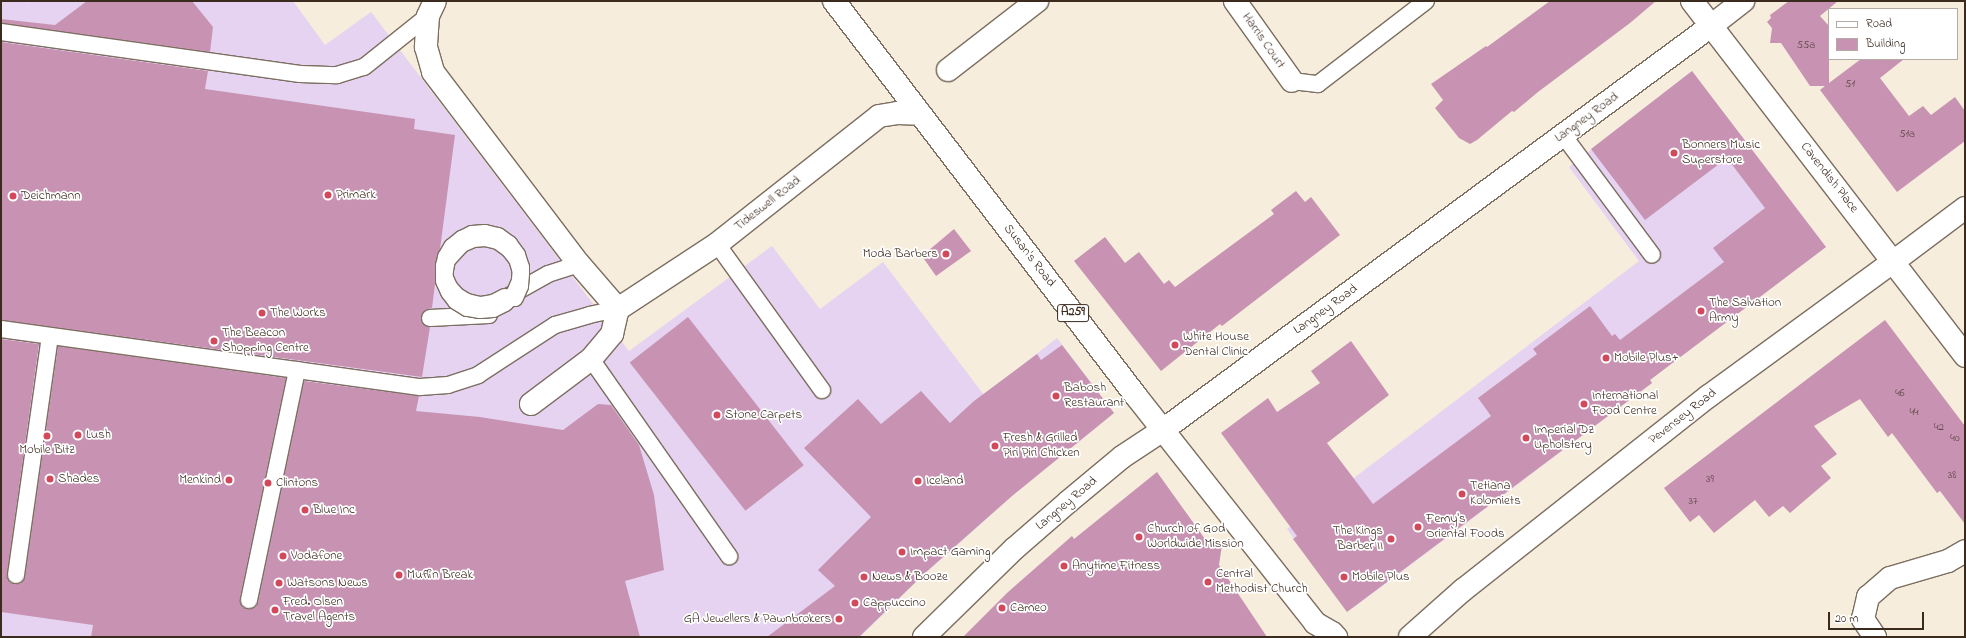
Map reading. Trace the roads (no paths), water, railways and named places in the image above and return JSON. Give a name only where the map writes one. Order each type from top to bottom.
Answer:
[{"type":"street","name":"Susan's Road","points":[[834,1],[1316,630],[1332,633],[1336,637]]},
{"type":"street","points":[[948,70],[1037,1]]},
{"type":"street","name":"Harris Court","points":[[1235,1],[1292,81]]},
{"type":"street","name":"Cavendish Place","points":[[1692,1],[1965,356]]},
{"type":"street","name":"Langney Road","points":[[924,637],[1014,549],[1122,457],[1163,430],[1564,135],[1743,1]]},
{"type":"street","points":[[431,8],[426,47],[433,72],[579,264],[618,309],[612,334],[591,359],[531,404]]},
{"type":"street","name":"Tideswell Road","points":[[618,309],[717,244],[879,116],[897,113],[920,114]]},
{"type":"street","name":"Pevensey Road","points":[[1410,637],[1463,590],[1709,396],[1965,208]]},
{"type":"street","points":[[1875,637],[1863,619],[1868,598],[1890,578],[1948,561],[1965,551]]},
{"type":"lane","points":[[1292,81],[1318,84],[1426,1]]},
{"type":"lane","points":[[1,32],[300,74],[337,75],[364,67],[431,8]]},
{"type":"lane","points":[[1564,135],[1652,255]]},
{"type":"lane","points":[[430,318],[494,314],[505,308],[514,298],[520,286],[521,272],[519,266],[517,260],[509,249],[498,241],[485,238],[473,239],[462,244],[447,260],[444,276],[444,281],[449,292],[456,301],[467,308],[480,310],[493,309],[505,303],[514,293],[520,281],[520,274],[521,268],[517,255],[509,244],[498,236],[485,233],[472,234],[462,239],[452,247],[446,257],[444,266],[444,276],[449,287],[457,296],[467,302],[480,305],[494,303],[505,298],[548,274],[579,264]]},
{"type":"lane","points":[[717,244],[822,390]]},
{"type":"lane","points":[[1,329],[420,388],[448,385],[478,375],[555,325],[589,315],[618,309]]},
{"type":"lane","points":[[16,575],[50,336]]},
{"type":"lane","points":[[591,359],[728,556]]},
{"type":"lane","points":[[249,600],[297,370]]},
{"type":"place","name":"Bonners Music Superstore","points":[[1674,153]]},
{"type":"place","name":"Primark","points":[[328,195]]},
{"type":"place","name":"Deichmann","points":[[13,196]]},
{"type":"place","name":"Moda Barbers","points":[[946,254]]},
{"type":"place","name":"The Salvation Army","points":[[1701,311]]},
{"type":"place","name":"The Works","points":[[262,313]]},
{"type":"place","name":"The Beacon Shopping Centre","points":[[214,341]]},
{"type":"place","name":"White House Dental Clinic","points":[[1175,345]]},
{"type":"place","name":"Mobile Plus+","points":[[1606,358]]},
{"type":"place","name":"Babosh Restaurant","points":[[1056,396]]},
{"type":"place","name":"International Food Centre","points":[[1584,404]]},
{"type":"place","name":"Stone Carpets","points":[[717,415]]},
{"type":"place","name":"Lush","points":[[78,435]]},
{"type":"place","name":"Mobile Bitz","points":[[47,436]]},
{"type":"place","name":"Imperial Dz Upholstery","points":[[1526,438]]},
{"type":"place","name":"Fresh & Grilled Piri Piri Chicken","points":[[995,446]]},
{"type":"place","name":"Shades","points":[[50,479]]},
{"type":"place","name":"Menkind","points":[[229,480]]},
{"type":"place","name":"Iceland","points":[[918,481]]},
{"type":"place","name":"Clintons","points":[[268,483]]},
{"type":"place","name":"Tetiana Kolomiets","points":[[1462,494]]},
{"type":"place","name":"Blue Inc","points":[[305,510]]},
{"type":"place","name":"Femy's Oriental Foods","points":[[1418,527]]},
{"type":"place","name":"Church of God Worldwide Mission","points":[[1139,537]]},
{"type":"place","name":"The Kings Barber II","points":[[1391,539]]},
{"type":"place","name":"Impact Gaming","points":[[902,552]]},
{"type":"place","name":"Vodafone","points":[[283,556]]},
{"type":"place","name":"Anytime Fitness","points":[[1064,566]]},
{"type":"place","name":"Muffin Break","points":[[399,575]]},
{"type":"place","name":"News & Booze","points":[[864,577]]},
{"type":"place","name":"Mobile Plus","points":[[1344,577]]},
{"type":"place","name":"Central Methodist Church","points":[[1208,582]]},
{"type":"place","name":"Watsons News","points":[[279,583]]},
{"type":"place","name":"Cappuccino","points":[[855,603]]},
{"type":"place","name":"Cameo","points":[[1002,608]]},
{"type":"place","name":"Fred. Olsen Travel Agents","points":[[275,610]]},
{"type":"place","name":"GA Jewellers & Pawnbrokers","points":[[839,619]]}]
